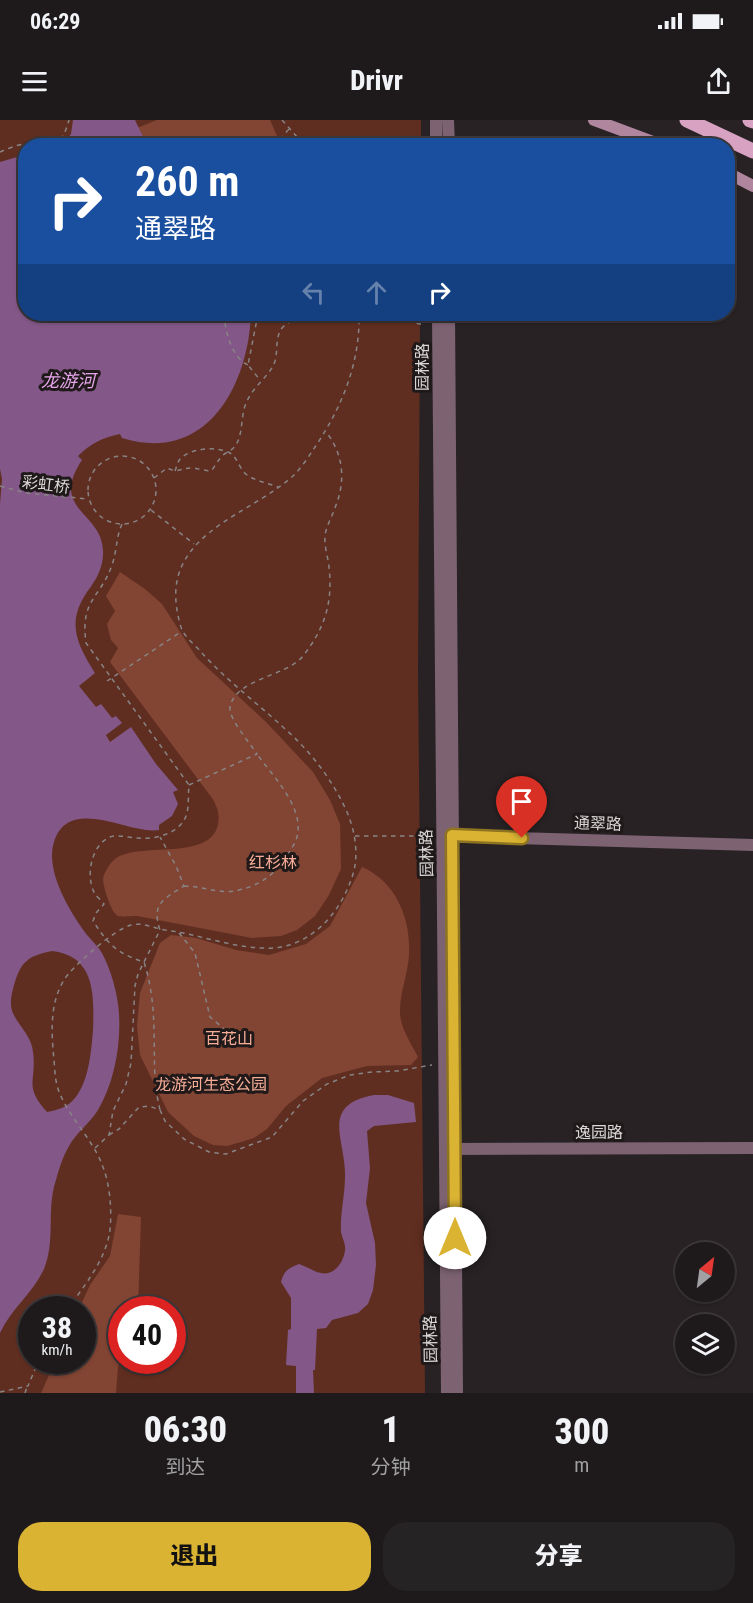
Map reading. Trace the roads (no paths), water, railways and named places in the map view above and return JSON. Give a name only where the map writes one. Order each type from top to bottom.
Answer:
[{"type":"main road","points":[[594,120],[642,138]]},
{"type":"main road","points":[[687,120],[725,138]]},
{"type":"main road","points":[[735,143],[753,151]]},
{"type":"main road","points":[[735,177],[753,186]]},
{"type":"street","points":[[436,120],[436,138]]},
{"type":"street","points":[[448,120],[449,138]]},
{"type":"street","name":"园林路","points":[[438,321],[447,836],[449,1150],[447,1393]]},
{"type":"street","name":"园林路","points":[[449,321],[444,1063],[457,1393]]},
{"type":"street","name":"通翠路","points":[[447,836],[753,845]]},
{"type":"street","name":"逸园路","points":[[449,1150],[753,1148]]},
{"type":"water","points":[[73,120],[135,120],[144,138],[68,138],[71,134]]},
{"type":"water","name":"龙游河","points":[[18,157],[18,321],[250,321],[241,368],[231,392],[217,413],[199,429],[177,440],[152,443],[122,438],[120,434],[97,442],[78,456],[82,460],[73,477],[71,490],[79,509],[100,537],[103,550],[99,572],[77,614],[76,633],[79,643],[95,673],[79,686],[96,707],[101,704],[112,718],[116,716],[122,723],[106,735],[110,742],[131,727],[156,764],[178,790],[173,792],[178,804],[172,816],[159,825],[159,830],[147,830],[102,820],[74,820],[63,826],[55,839],[52,851],[53,863],[60,890],[80,926],[102,953],[114,982],[119,1014],[119,1039],[112,1076],[104,1099],[95,1115],[72,1141],[60,1167],[53,1191],[50,1247],[44,1269],[26,1296],[18,1296],[18,1306],[0,1333],[0,504],[2,479],[0,469],[0,162]],"holes":[[[52,951],[66,954],[85,969],[93,1004],[93,1031],[86,1075],[80,1091],[69,1104],[47,1112],[33,1089],[32,1046],[12,1011],[13,989],[18,973],[25,962],[36,955]]]},
{"type":"water","points":[[374,1095],[388,1095],[414,1103],[416,1122],[374,1126],[367,1131],[370,1168],[366,1203],[375,1243],[376,1265],[373,1290],[368,1304],[358,1313],[332,1320],[326,1328],[317,1329],[315,1370],[313,1370],[314,1393],[296,1393],[296,1366],[286,1365],[288,1330],[291,1329],[291,1298],[281,1282],[287,1270],[299,1264],[326,1273],[338,1267],[343,1259],[345,1248],[341,1225],[345,1176],[339,1126],[346,1107],[357,1100]]},
{"type":"park label","name":"红杉林","points":[[273,862]]},
{"type":"park label","name":"百花山","points":[[229,1038]]},
{"type":"park label","name":"龙游河生态公园","points":[[211,1084]]}]
